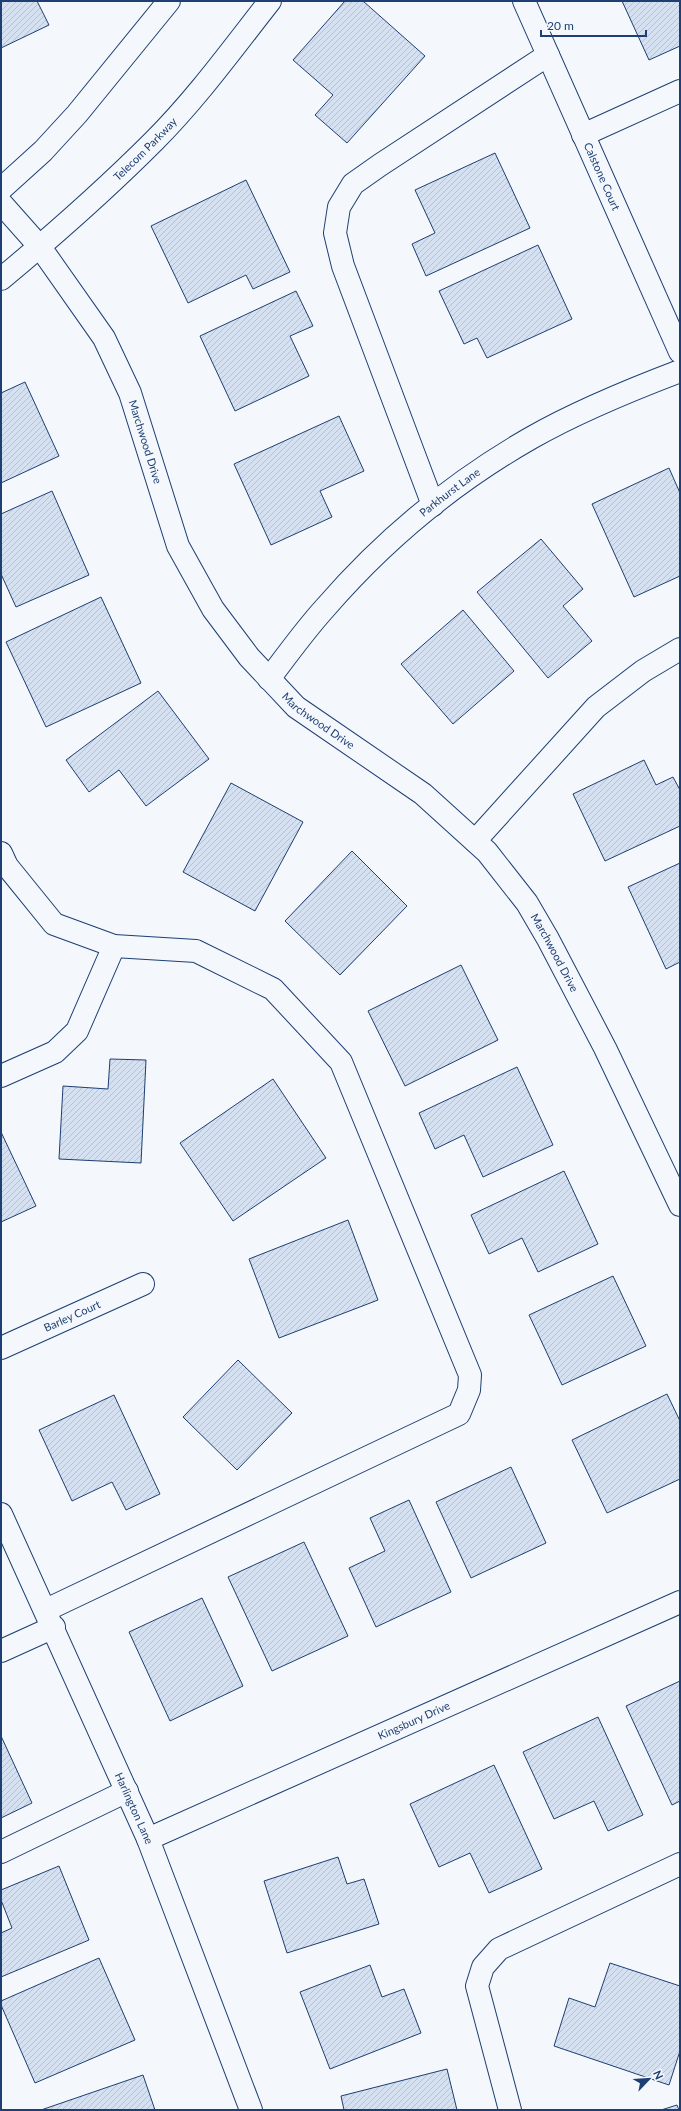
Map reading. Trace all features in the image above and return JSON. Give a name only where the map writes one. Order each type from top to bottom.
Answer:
[{"type":"street","points":[[1,189],[43,151],[77,114],[150,10],[169,1]]},
{"type":"street","name":"Telecom Parkway","points":[[1,278],[40,247],[155,140],[218,68],[270,1]]},
{"type":"street","name":"Calstone Court","points":[[524,1],[680,352]]},
{"type":"street","points":[[433,505],[343,266],[335,233],[339,207],[354,184],[374,168],[548,55]]},
{"type":"street","points":[[583,135],[680,90]]},
{"type":"street","name":"Marchwood Drive","points":[[1,203],[40,247],[104,338],[130,393],[178,546],[213,609],[249,657],[296,707],[423,794],[487,852],[527,903],[548,939],[605,1048],[680,1205]]},
{"type":"street","name":"Parkhurst Lane","points":[[269,679],[325,608],[392,538],[448,493],[531,438],[621,394],[680,371]]},
{"type":"street","points":[[475,840],[596,707],[643,671],[680,649]]},
{"type":"street","points":[[1,853],[7,866],[54,924],[114,946],[196,951],[273,989],[341,1062],[470,1375],[469,1390],[459,1414],[50,1619],[1,1651]]},
{"type":"street","points":[[1,1076],[55,1052],[77,1031],[114,946]]},
{"type":"street","name":"Barley Court","points":[[1,1348],[143,1284]]},
{"type":"street","name":"Harlington Lane","points":[[1,1514],[50,1619],[148,1839],[250,2110]]},
{"type":"street","name":"Kingsbury Drive","points":[[148,1839],[680,1602]]},
{"type":"street","points":[[1,1852],[127,1791]]},
{"type":"street","points":[[510,2110],[477,1986],[483,1967],[499,1949],[680,1864]]},
{"type":"building","points":[[1,1],[37,1],[49,25],[1,48]]},
{"type":"building","points":[[345,1],[363,1],[425,56],[347,143],[315,115],[333,95],[293,60]]},
{"type":"building","points":[[622,1],[680,1],[680,46],[649,60]]},
{"type":"building","points":[[495,153],[530,228],[426,276],[412,244],[435,233],[415,190]]},
{"type":"building","points":[[246,180],[290,272],[253,289],[246,275],[188,303],[151,226]]},
{"type":"building","points":[[538,245],[572,319],[487,358],[477,338],[464,344],[439,291]]},
{"type":"building","points":[[296,291],[313,326],[290,336],[309,376],[235,411],[200,336]]},
{"type":"building","points":[[25,382],[59,456],[1,483],[1,393]]},
{"type":"building","points":[[339,416],[364,471],[320,491],[332,517],[271,545],[234,464]]},
{"type":"building","points":[[669,468],[680,493],[680,576],[634,597],[592,504]]},
{"type":"building","points":[[52,491],[89,575],[16,607],[1,574],[1,514]]},
{"type":"building","points":[[541,539],[583,589],[563,606],[592,641],[548,678],[477,592]]},
{"type":"building","points":[[101,597],[141,683],[46,727],[6,642]]},
{"type":"building","points":[[463,610],[514,671],[453,724],[401,664]]},
{"type":"building","points":[[158,691],[209,759],[146,806],[119,770],[89,792],[66,760]]},
{"type":"building","points":[[644,760],[656,785],[673,777],[680,790],[680,826],[605,861],[573,794]]},
{"type":"building","points":[[231,783],[303,822],[255,911],[183,872]]},
{"type":"building","points":[[352,851],[407,906],[340,975],[285,921]]},
{"type":"building","points":[[680,863],[680,962],[666,969],[628,887]]},
{"type":"building","points":[[461,965],[498,1040],[405,1086],[368,1011]]},
{"type":"building","points":[[110,1059],[146,1060],[141,1163],[59,1159],[63,1086],[108,1089]]},
{"type":"building","points":[[517,1067],[553,1145],[483,1177],[464,1135],[435,1149],[419,1113]]},
{"type":"building","points":[[273,1079],[326,1158],[233,1221],[180,1143]]},
{"type":"building","points":[[1,1132],[36,1206],[1,1222]]},
{"type":"building","points":[[564,1171],[598,1244],[538,1272],[522,1238],[489,1254],[471,1215]]},
{"type":"building","points":[[348,1220],[378,1300],[279,1338],[249,1259]]},
{"type":"building","points":[[613,1276],[646,1346],[562,1385],[529,1315]]},
{"type":"building","points":[[238,1360],[292,1413],[237,1470],[183,1417]]},
{"type":"building","points":[[667,1394],[680,1421],[680,1479],[607,1513],[572,1440]]},
{"type":"building","points":[[114,1395],[160,1494],[126,1510],[112,1482],[72,1501],[39,1430]]},
{"type":"building","points":[[511,1467],[546,1543],[471,1578],[436,1502]]},
{"type":"building","points":[[409,1500],[451,1592],[376,1627],[349,1568],[385,1551],[370,1518]]},
{"type":"building","points":[[304,1542],[348,1636],[272,1671],[228,1577]]},
{"type":"building","points":[[202,1598],[243,1686],[170,1721],[129,1632]]},
{"type":"building","points":[[680,1681],[680,1801],[672,1805],[626,1706]]},
{"type":"building","points":[[598,1717],[643,1815],[608,1831],[594,1801],[554,1819],[523,1752]]},
{"type":"building","points":[[1,1736],[32,1803],[1,1818]]},
{"type":"building","points":[[494,1765],[542,1869],[489,1893],[470,1853],[439,1867],[410,1804]]},
{"type":"building","points":[[338,1857],[347,1884],[364,1879],[379,1924],[287,1953],[264,1881]]},
{"type":"building","points":[[59,1866],[89,1940],[1,1977],[1,1933],[12,1928],[1,1900],[1,1890]]},
{"type":"building","points":[[99,1958],[135,2040],[35,2083],[1,2005],[1,2001]]},
{"type":"building","points":[[610,1963],[680,1986],[680,2051],[669,2085],[554,2046],[569,1998],[595,2007]]},
{"type":"building","points":[[370,1965],[382,1997],[404,1989],[421,2033],[330,2069],[300,1992]]},
{"type":"building","points":[[447,2069],[457,2110],[344,2110],[341,2096]]},
{"type":"building","points":[[143,2075],[155,2110],[41,2110]]},
{"type":"building","points":[[677,2105],[679,2110],[661,2110]]}]
